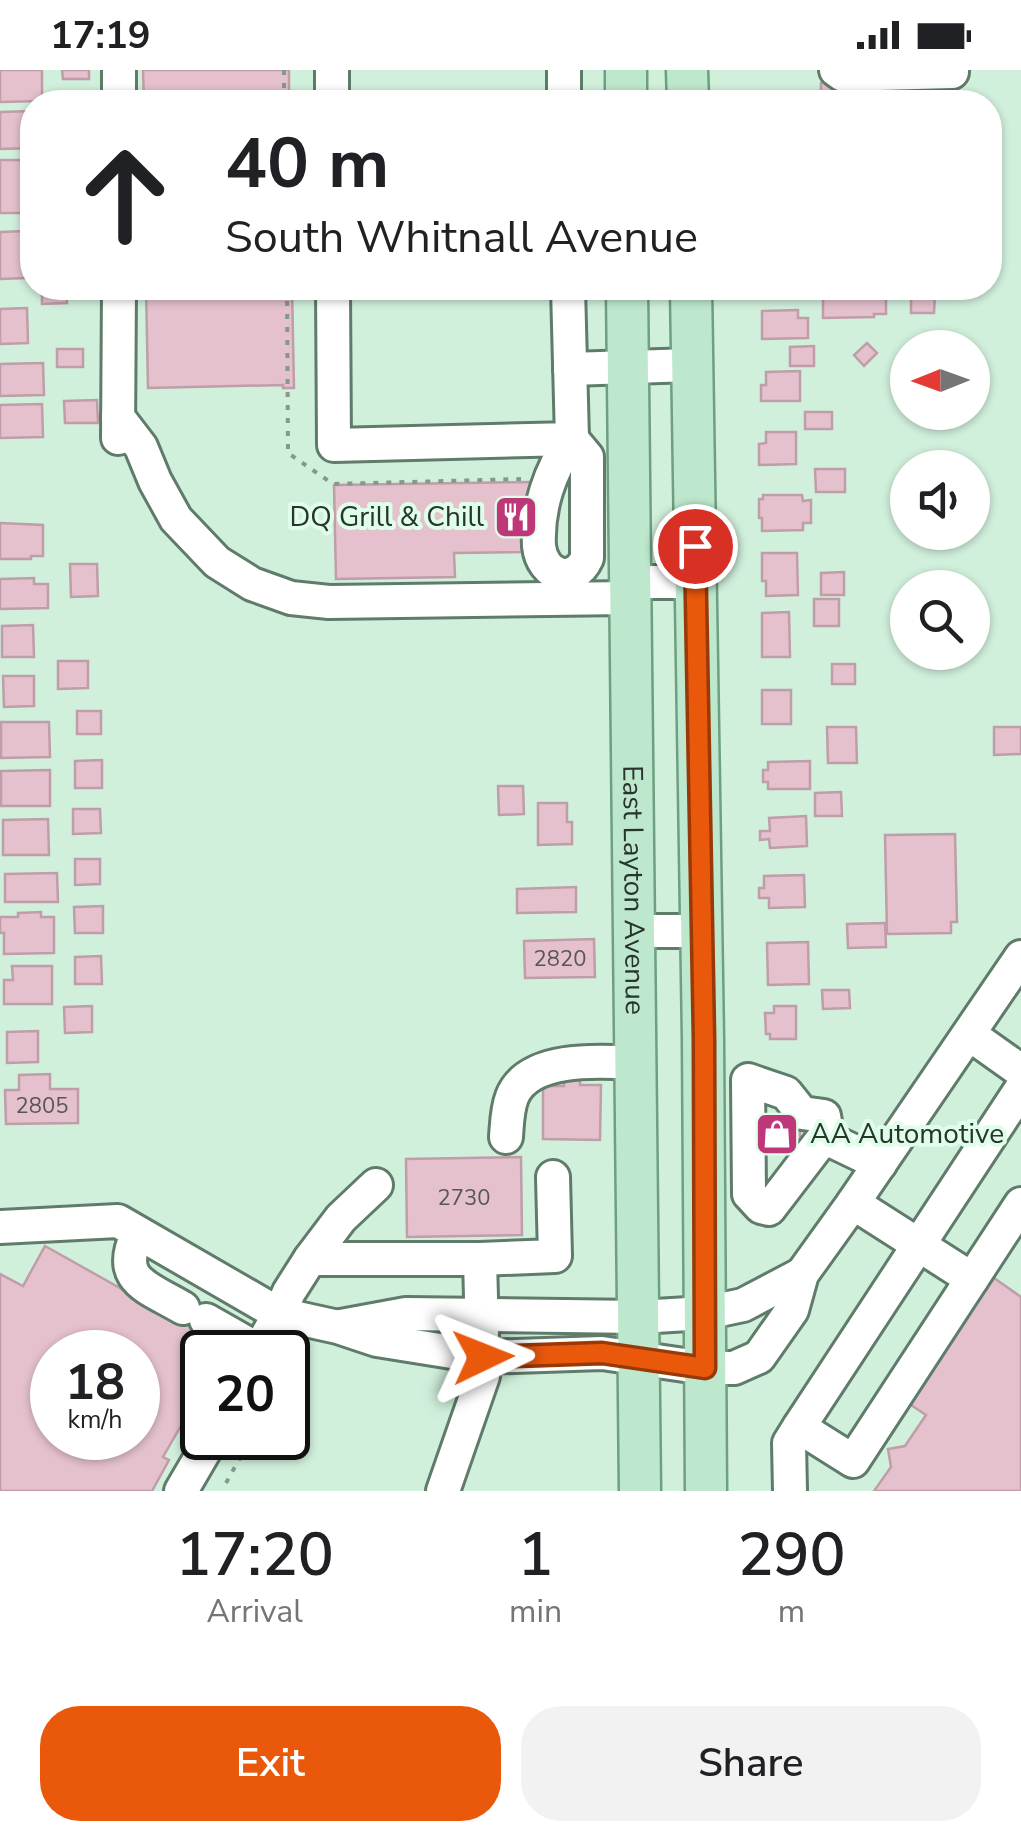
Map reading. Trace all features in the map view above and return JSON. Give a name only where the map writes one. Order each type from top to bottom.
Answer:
[{"type":"main road","name":"East Layton Avenue","points":[[627,300],[640,1489]]},
{"type":"main road","points":[[691,300],[706,1491]]},
{"type":"street","points":[[836,70],[842,75],[952,70]]},
{"type":"street","points":[[118,300],[118,432],[141,447],[176,519],[217,562],[252,584],[292,598],[329,602],[630,590],[696,582]]},
{"type":"street","points":[[333,300],[334,445],[572,439],[568,300]]},
{"type":"street","points":[[570,369],[692,366]]},
{"type":"street","points":[[634,931],[702,931]]},
{"type":"street","points":[[0,1226],[118,1221],[279,1314],[377,1340],[483,1357],[602,1353],[705,1368],[734,1368],[759,1358],[792,1310],[802,1274],[1021,957]]},
{"type":"street","points":[[969,1034],[1021,1071]]},
{"type":"street","points":[[506,1137],[513,1094],[529,1075],[560,1064],[636,1063]]},
{"type":"street","points":[[703,1076],[748,1080],[786,1093],[802,1113],[824,1116],[828,1138]]},
{"type":"street","points":[[748,1080],[749,1194],[762,1207],[769,1209],[820,1141],[828,1138],[880,1164]]},
{"type":"street","points":[[790,1491],[790,1443],[799,1427],[1021,1088]]},
{"type":"street","points":[[704,1172],[749,1172]]},
{"type":"street","points":[[310,1259],[555,1256],[553,1177]]},
{"type":"street","points":[[270,1330],[310,1259],[341,1218],[376,1186]]},
{"type":"street","points":[[854,1203],[972,1279]]},
{"type":"street","points":[[799,1427],[853,1461],[1021,1204]]},
{"type":"street","points":[[138,1233],[131,1248],[130,1266],[136,1280],[222,1330]]},
{"type":"street","points":[[444,1491],[483,1376],[480,1258]]},
{"type":"street","points":[[338,1327],[406,1314],[639,1317],[705,1313],[743,1305],[802,1274]]},
{"type":"street","points":[[181,1491],[199,1460]]},
{"type":"path","points":[[226,1483],[239,1460]]},
{"type":"building","points":[[0,70],[42,70],[42,90],[20,90],[20,102],[0,102]]},
{"type":"building","points":[[62,70],[89,70],[89,79],[63,79]]},
{"type":"building","points":[[143,70],[289,70],[289,90],[144,90]]},
{"type":"building","points":[[849,82],[849,90],[821,90],[821,83]]},
{"type":"building","points":[[20,111],[20,148],[0,149],[0,112]]},
{"type":"building","points":[[0,160],[20,160],[20,213],[0,213]]},
{"type":"building","points":[[20,231],[20,278],[0,279],[0,232]]},
{"type":"building","points":[[42,300],[67,300],[67,303],[42,304]]},
{"type":"building","points":[[146,300],[292,300],[294,388],[148,388]]},
{"type":"building","points":[[823,300],[886,300],[886,314],[823,318]]},
{"type":"building","points":[[911,300],[935,300],[934,313],[911,313]]},
{"type":"building","points":[[27,308],[28,343],[0,344],[0,309]]},
{"type":"building","points":[[798,310],[798,318],[808,318],[808,338],[762,339],[762,311]]},
{"type":"building","points":[[867,343],[877,353],[864,366],[854,355]]},
{"type":"building","points":[[814,346],[814,366],[790,366],[790,347]]},
{"type":"building","points":[[57,349],[83,349],[83,367],[57,367]]},
{"type":"building","points":[[43,363],[44,395],[0,396],[0,364]]},
{"type":"building","points":[[800,371],[800,401],[761,401],[766,372]]},
{"type":"building","points":[[97,400],[98,423],[65,423],[64,401]]},
{"type":"building","points":[[42,404],[43,437],[0,438],[0,405]]},
{"type":"building","points":[[805,412],[832,412],[832,429],[805,429]]},
{"type":"building","points":[[766,432],[796,432],[796,464],[759,465],[759,444],[766,443]]},
{"type":"building","points":[[815,469],[845,469],[845,492],[816,492]]},
{"type":"building","points":[[531,482],[532,552],[454,553],[455,577],[336,579],[334,485]]},
{"type":"building","points":[[763,495],[802,495],[803,501],[811,500],[811,523],[803,523],[803,530],[762,531],[759,499]]},
{"type":"building","points":[[0,523],[43,525],[43,556],[0,559]]},
{"type":"building","points":[[762,553],[797,553],[798,595],[766,596]]},
{"type":"building","points":[[70,564],[97,564],[98,596],[71,597]]},
{"type":"building","points":[[844,572],[844,595],[821,595],[821,573]]},
{"type":"building","points":[[34,578],[34,584],[48,584],[48,608],[0,609],[0,579]]},
{"type":"building","points":[[814,599],[839,599],[839,626],[814,626]]},
{"type":"building","points":[[789,612],[790,657],[762,657],[762,613]]},
{"type":"building","points":[[33,625],[34,657],[2,657],[2,626]]},
{"type":"building","points":[[58,661],[88,661],[88,688],[58,689]]},
{"type":"building","points":[[832,664],[855,664],[855,684],[832,684]]},
{"type":"building","points":[[3,676],[34,676],[34,706],[4,707]]},
{"type":"building","points":[[762,690],[791,690],[791,724],[762,724]]},
{"type":"building","points":[[77,711],[101,711],[101,734],[77,734]]},
{"type":"building","points":[[1,722],[49,722],[50,757],[1,758]]},
{"type":"building","points":[[827,727],[856,727],[857,763],[828,763]]},
{"type":"building","points":[[994,727],[1021,727],[1021,754],[994,755]]},
{"type":"building","points":[[102,760],[102,788],[75,788],[75,761]]},
{"type":"building","points":[[810,761],[810,789],[768,789],[768,782],[763,782],[768,762]]},
{"type":"building","points":[[50,770],[50,806],[1,806],[1,771]]},
{"type":"building","points":[[498,786],[523,786],[524,814],[499,815]]},
{"type":"building","points":[[841,792],[842,816],[815,816],[815,793]]},
{"type":"building","points":[[538,803],[567,803],[572,844],[538,845]]},
{"type":"building","points":[[73,809],[100,809],[101,833],[73,834]]},
{"type":"building","points":[[806,816],[807,846],[770,848],[769,839],[760,840],[760,831],[770,831],[769,818]]},
{"type":"building","points":[[48,819],[49,855],[3,855],[3,820]]},
{"type":"building","points":[[955,834],[957,922],[951,922],[951,933],[887,934],[885,835]]},
{"type":"building","points":[[75,859],[100,859],[100,884],[75,885]]},
{"type":"building","points":[[57,873],[58,902],[5,902],[5,874]]},
{"type":"building","points":[[804,875],[805,907],[769,908],[769,898],[759,898],[764,876]]},
{"type":"building","points":[[576,887],[576,912],[517,913],[517,889]]},
{"type":"building","points":[[103,906],[103,933],[75,933],[74,907]]},
{"type":"building","points":[[41,912],[41,917],[54,917],[54,953],[4,954],[0,917]]},
{"type":"building","points":[[885,923],[886,947],[848,948],[847,924]]},
{"type":"building","points":[[594,939],[595,977],[525,978],[524,941]]},
{"type":"building","points":[[808,942],[809,984],[768,985],[767,943]]},
{"type":"building","points":[[101,956],[102,984],[75,984],[75,957]]},
{"type":"building","points":[[12,966],[52,966],[52,1004],[4,1004],[4,980],[13,980]]},
{"type":"building","points":[[822,990],[849,990],[850,1008],[823,1009]]},
{"type":"building","points":[[92,1006],[92,1032],[65,1033],[64,1007]]},
{"type":"building","points":[[774,1006],[796,1006],[796,1039],[770,1039],[770,1034],[766,1034],[765,1013],[774,1013]]},
{"type":"building","points":[[38,1031],[38,1062],[7,1063],[7,1032]]},
{"type":"building","points":[[50,1074],[50,1089],[78,1089],[78,1123],[6,1124],[5,1090],[19,1090],[19,1075]]},
{"type":"building","points":[[564,1080],[601,1085],[600,1140],[543,1139],[543,1086],[564,1086]]},
{"type":"building","points":[[754,1117],[800,1117],[800,1152],[755,1152]]},
{"type":"building","points":[[521,1157],[522,1235],[407,1237],[406,1159]]},
{"type":"building","points":[[45,1246],[177,1320],[185,1304],[210,1330],[180,1330],[180,1427],[163,1457],[169,1460],[152,1491],[0,1491],[0,1274],[23,1286]]},
{"type":"building","points":[[994,1278],[1021,1297],[1021,1491],[874,1491],[891,1467],[888,1449],[905,1446],[926,1415],[908,1403]]},
{"type":"place","name":"DQ Grill & Chill","points":[[516,517]]},
{"type":"place","name":"AA Automotive","points":[[777,1134]]},
{"type":"route","points":[[483,1357],[602,1353],[705,1368],[704,1039],[695,546]]}]
